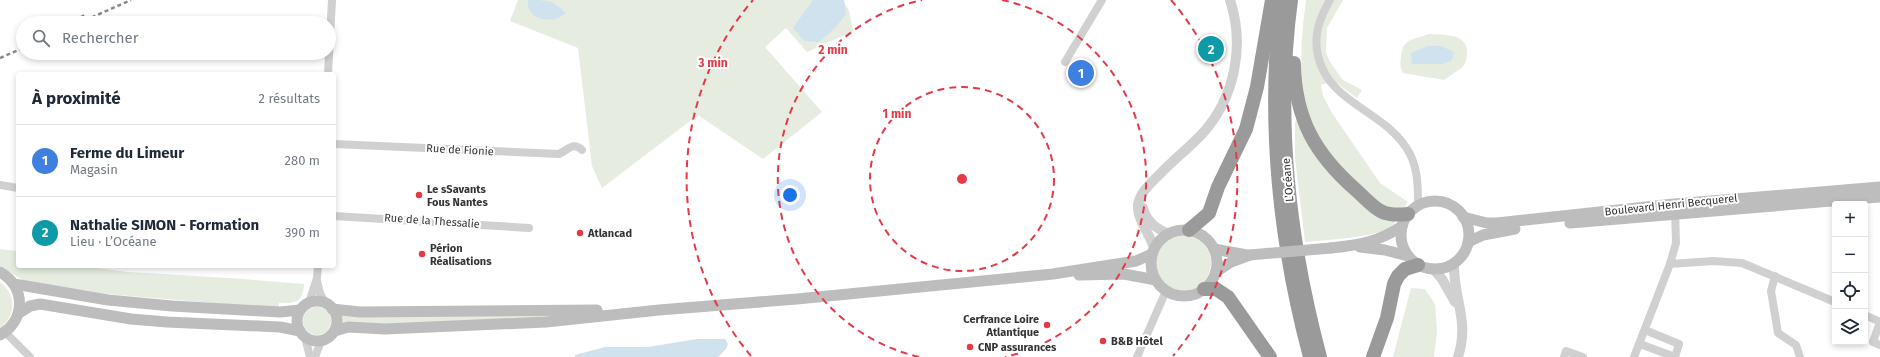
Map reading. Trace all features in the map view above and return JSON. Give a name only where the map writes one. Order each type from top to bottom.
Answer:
[{"type":"highway","points":[[1189,230],[1209,213],[1218,187],[1246,129],[1256,93],[1272,0]]},
{"type":"highway","name":"L’Océane","points":[[1281,0],[1275,98],[1280,197],[1291,276],[1310,357]]},
{"type":"highway","name":"L’Océane","points":[[1291,0],[1285,92],[1288,175],[1294,232],[1302,281],[1320,357]]},
{"type":"highway","points":[[1296,0],[1294,61],[1295,84],[1300,112],[1310,137],[1329,163],[1377,209],[1392,216],[1409,215]]},
{"type":"highway","points":[[1373,357],[1387,318],[1394,284],[1398,276],[1413,260]]},
{"type":"highway","points":[[1204,290],[1216,289],[1228,297],[1270,357]]},
{"type":"main road","name":"Boulevard Henri Becquerel","points":[[1468,242],[1483,235],[1503,230],[1675,209],[1880,187]]},
{"type":"main road","name":"Boulevard Henri Becquerel","points":[[1463,217],[1497,224],[1675,209],[1880,197]]},
{"type":"main road","points":[[1214,249],[1250,255],[1353,246],[1380,240],[1409,215],[1432,201],[1444,202],[1454,208],[1463,217],[1468,227],[1468,242],[1465,250],[1454,263],[1445,268],[1433,269],[1385,250],[1353,246]]},
{"type":"main road","points":[[1409,215],[1401,242],[1413,260]]},
{"type":"main road","points":[[1180,230],[1189,230],[1206,238],[1214,249],[1217,260],[1216,272],[1211,282],[1204,290],[1188,296],[1177,295],[1166,291],[1156,280],[1151,265],[1153,251],[1160,240],[1168,234],[1180,230]]},
{"type":"main road","points":[[334,331],[348,327],[393,328],[546,322],[659,310],[805,299],[1053,274],[1136,261],[1153,251]]},
{"type":"main road","points":[[1216,272],[1231,262],[1250,255]]},
{"type":"main road","points":[[0,272],[14,284],[20,301],[19,313],[13,324],[3,333]]},
{"type":"main road","points":[[1053,274],[1124,274],[1156,280]]},
{"type":"main road","points":[[14,284],[108,300],[172,306],[282,312],[300,310],[309,303],[314,302],[360,312],[659,310]]},
{"type":"main road","points":[[19,313],[30,306],[40,304],[131,319],[280,327],[302,334],[310,340],[321,341],[331,336],[334,331],[336,317],[328,306]]},
{"type":"main road","points":[[300,310],[297,320],[302,334]]},
{"type":"street","points":[[331,16],[332,0]]},
{"type":"street","points":[[1066,62],[1102,0]]},
{"type":"street","points":[[1153,251],[1150,235],[1141,220],[1138,210],[1138,202],[1154,180],[1202,134],[1212,122],[1226,99],[1237,54],[1235,23],[1230,0]]},
{"type":"street","points":[[1330,0],[1321,16],[1317,34],[1317,50],[1322,68],[1328,80],[1338,91],[1379,119],[1403,143],[1410,154],[1416,174],[1418,190],[1409,215]]},
{"type":"street","points":[[328,72],[329,60]]},
{"type":"street","name":"Rue de Fionie","points":[[336,144],[559,154],[573,145],[578,146],[582,150]]},
{"type":"street","points":[[0,185],[16,188]]},
{"type":"street","points":[[1146,191],[1143,205],[1145,214],[1154,226],[1168,234]]},
{"type":"street","points":[[1634,357],[1670,264],[1676,243],[1675,209]]},
{"type":"street","name":"Rue de la Thessalie","points":[[336,216],[529,228]]},
{"type":"street","points":[[1670,264],[1713,261],[1742,263],[1832,301]]},
{"type":"street","points":[[1454,263],[1454,280],[1464,334],[1458,357]]},
{"type":"street","points":[[309,303],[317,278],[318,268]]},
{"type":"street","points":[[1433,269],[1447,287],[1461,315]]},
{"type":"street","points":[[1775,276],[1771,291],[1778,333],[1796,345],[1800,357]]},
{"type":"street","points":[[317,278],[320,293],[328,306]]},
{"type":"street","points":[[1137,357],[1166,291]]},
{"type":"street","points":[[1868,316],[1880,322],[1873,342],[1880,345]]},
{"type":"street","points":[[1640,344],[1675,357],[1679,344],[1645,330]]},
{"type":"street","points":[[3,333],[30,357]]},
{"type":"street","points":[[302,334],[310,357]]},
{"type":"street","points":[[315,357],[321,341]]},
{"type":"street","points":[[1564,357],[1566,351],[1583,357]]},
{"type":"shaded area","points":[[518,0],[842,0],[849,10],[853,31],[807,52],[786,28],[765,47],[822,112],[763,159],[698,115],[602,188],[592,166],[578,48],[510,21]]},
{"type":"shaded area","points":[[1306,0],[1343,0],[1327,28],[1326,53],[1330,62],[1343,80],[1362,90],[1357,98],[1334,81],[1321,85],[1323,96],[1332,113],[1380,183],[1408,202],[1395,222],[1383,231],[1349,238],[1305,242],[1295,158],[1295,122],[1308,111],[1303,83],[1301,56]]},
{"type":"shaded area","points":[[1429,34],[1454,36],[1464,42],[1466,46],[1467,56],[1464,65],[1444,80],[1403,73],[1401,69],[1400,64],[1402,51],[1406,43]]},
{"type":"shaded area","points":[[1183,235],[1194,237],[1203,243],[1209,252],[1211,263],[1209,274],[1203,283],[1194,289],[1183,291],[1172,289],[1163,283],[1157,274],[1155,263],[1157,252],[1163,243],[1172,237]]},
{"type":"shaded area","points":[[0,249],[16,251],[16,268],[97,268],[128,272],[304,284],[302,295],[297,301],[290,303],[279,303],[279,307],[237,305],[107,294],[26,281],[0,266]]},
{"type":"shaded area","points":[[0,282],[10,293],[12,306],[9,318],[0,329]]},
{"type":"shaded area","points":[[1411,288],[1425,289],[1435,304],[1437,332],[1434,357],[1393,357]]},
{"type":"shaded area","points":[[317,307],[323,308],[327,311],[330,315],[330,327],[327,331],[323,334],[317,335],[311,334],[307,331],[304,327],[303,321],[304,315],[307,311],[311,308]]},
{"type":"shaded area","points":[[339,314],[577,315],[576,317],[340,327]]},
{"type":"water","points":[[528,0],[541,0],[554,3],[566,13],[550,20],[540,18],[529,10]]},
{"type":"water","points":[[813,0],[844,0],[846,14],[836,27],[819,42],[804,41],[793,28]]},
{"type":"water","points":[[1428,46],[1441,46],[1454,52],[1452,60],[1443,64],[1412,64],[1411,53]]},
{"type":"water","points":[[697,339],[725,339],[728,344],[726,349],[718,357],[575,357],[575,355],[605,347],[648,347]]},
{"type":"railway","points":[[95,16],[131,0]]},
{"type":"railway","points":[[0,58],[16,51]]},
{"type":"place","name":"Nathalie SIMON - Formation","points":[[1211,49]]},
{"type":"place","name":"Ferme du Limeur","points":[[1081,73]]},
{"type":"place","name":"Le sSavants Fous Nantes","points":[[419,195]]},
{"type":"place","name":"Atlancad","points":[[580,233]]},
{"type":"place","name":"Périon Réalisations","points":[[422,254]]},
{"type":"place","name":"Cerfrance Loire Atlantique","points":[[1047,325]]},
{"type":"place","name":"B&B Hôtel","points":[[1103,341]]},
{"type":"place","name":"CNP assurances","points":[[970,347]]}]
